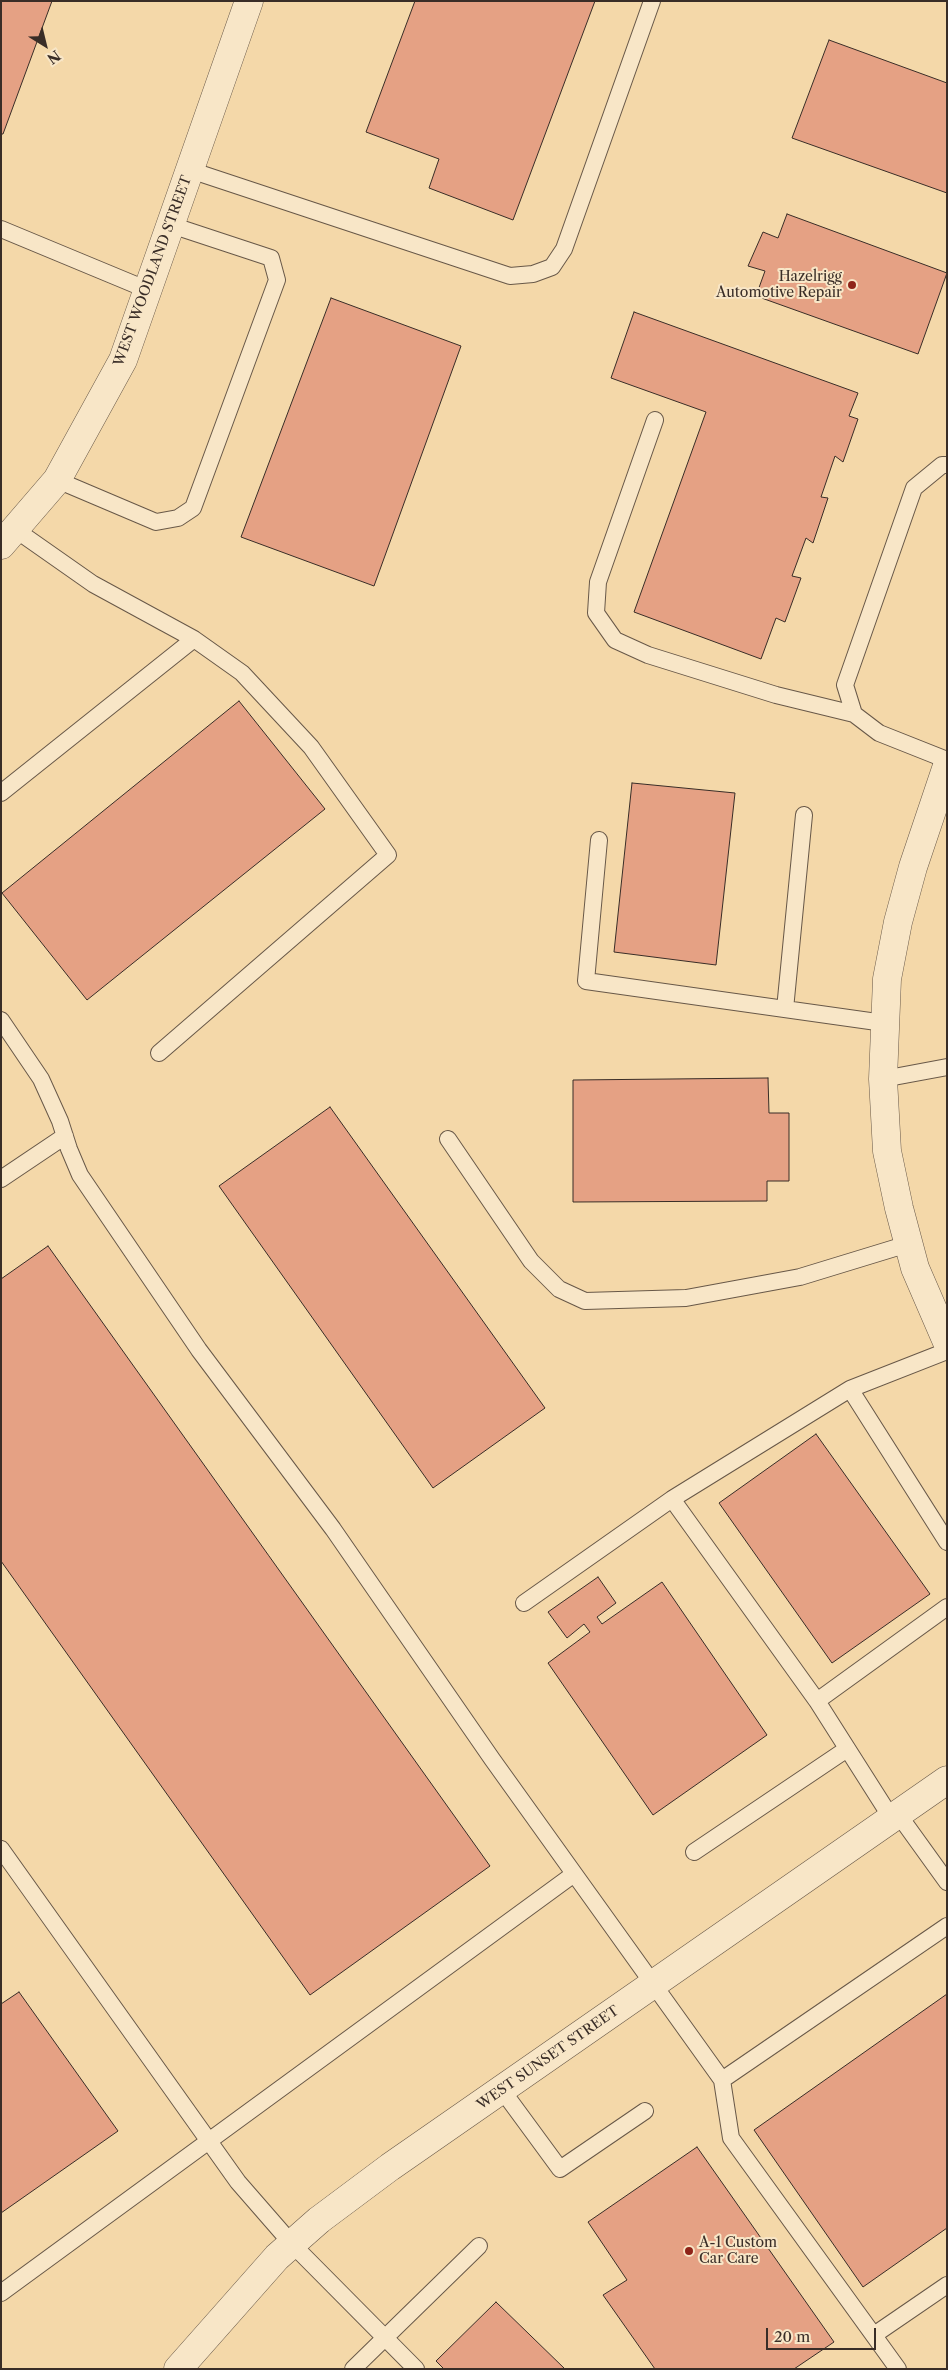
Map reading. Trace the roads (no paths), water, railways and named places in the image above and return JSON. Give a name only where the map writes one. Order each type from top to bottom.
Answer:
[{"type":"street","name":"WEST WOODLAND STREET","points":[[9,537],[57,480],[91,422],[123,360],[248,1]]},
{"type":"street","points":[[946,769],[898,922],[888,979],[884,1023],[883,1079],[887,1151],[908,1244],[919,1277],[947,1342]]},
{"type":"street","name":"WEST SUNSET STREET","points":[[178,2369],[230,2308],[292,2244],[319,2220],[390,2167],[947,1780]]},
{"type":"lane","points":[[190,170],[510,276],[533,274],[552,268],[564,249],[652,1]]},
{"type":"lane","points":[[57,480],[156,522],[178,518],[192,508],[277,280],[271,258],[171,225]]},
{"type":"lane","points":[[1,229],[148,290]]},
{"type":"lane","points":[[656,420],[598,582],[596,613],[614,640],[648,655],[776,695],[854,714],[879,733],[946,769]]},
{"type":"lane","points":[[854,714],[845,685],[914,488],[942,465],[947,465]]},
{"type":"lane","points":[[9,537],[194,639],[242,673],[311,747],[388,855],[159,1053]]},
{"type":"lane","points":[[1,793],[194,639]]},
{"type":"lane","points":[[786,1009],[804,815]]},
{"type":"lane","points":[[599,840],[586,981],[884,1023]]},
{"type":"lane","points":[[1,1020],[41,1079],[80,1175],[199,1350],[334,1529],[574,1874],[722,2080],[731,2138],[898,2369]]},
{"type":"lane","points":[[883,1079],[947,1067]]},
{"type":"lane","points":[[1,1179],[65,1136]]},
{"type":"lane","points":[[448,1138],[531,1261],[559,1289],[585,1301],[686,1298],[800,1278],[908,1244]]},
{"type":"lane","points":[[524,1603],[672,1499],[850,1388],[947,1352]]},
{"type":"lane","points":[[850,1388],[947,1542]]},
{"type":"lane","points":[[672,1499],[817,1701],[847,1749],[895,1816],[947,1882]]},
{"type":"lane","points":[[817,1701],[947,1607]]},
{"type":"lane","points":[[694,1852],[847,1749]]},
{"type":"lane","points":[[1,1849],[238,2182],[292,2244],[416,2369]]},
{"type":"lane","points":[[1,2293],[574,1874]]},
{"type":"lane","points":[[722,2080],[947,1926]]},
{"type":"lane","points":[[502,2090],[560,2170],[645,2111]]},
{"type":"lane","points":[[354,2369],[479,2246]]},
{"type":"lane","points":[[874,2335],[947,2285]]},
{"type":"place","name":"Hazelrigg Automotive Repair","points":[[852,285]]},
{"type":"place","name":"A-1 Custom Car Care","points":[[689,2251]]}]
